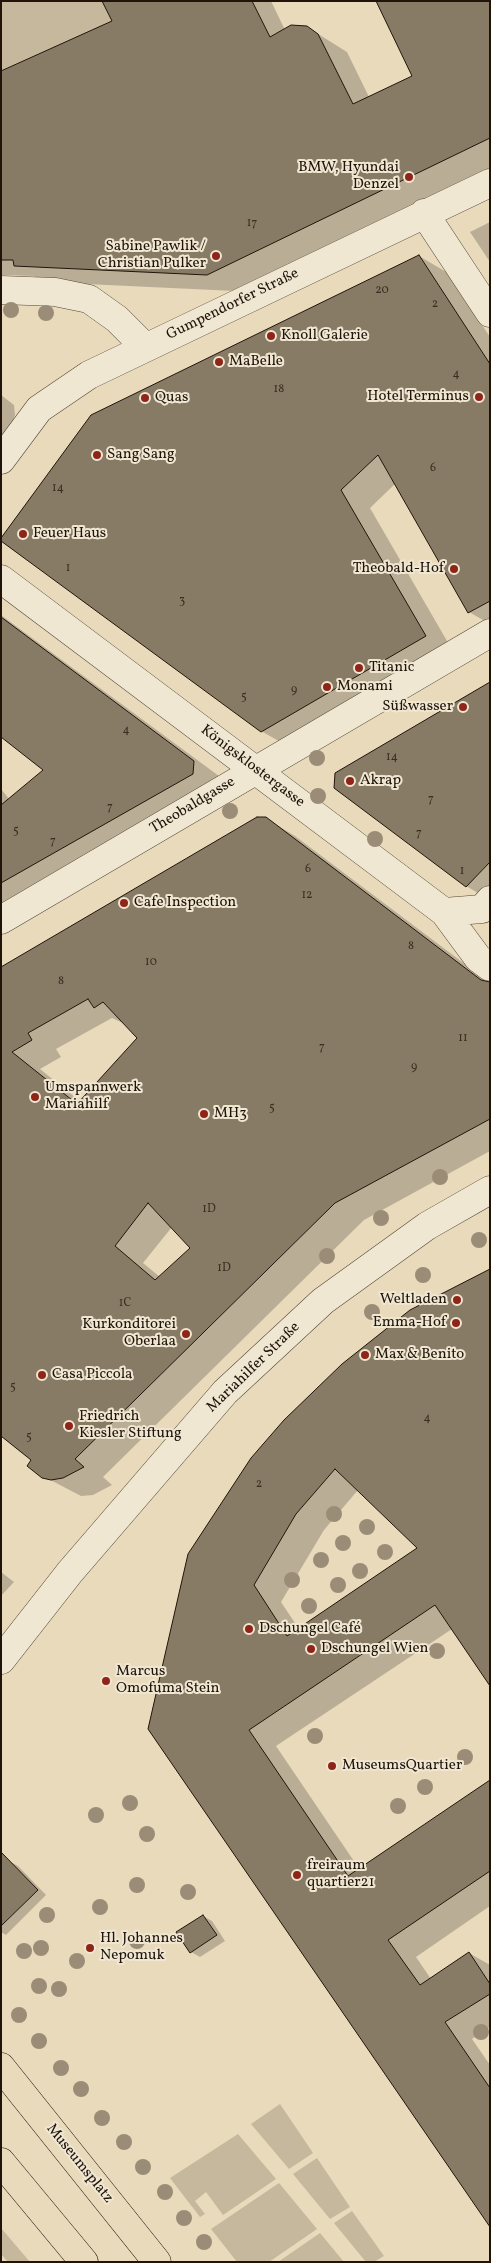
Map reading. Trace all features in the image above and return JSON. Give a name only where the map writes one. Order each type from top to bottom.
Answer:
[{"type":"main road","name":"Museumsplatz","points":[[1,2067],[157,2262]]},
{"type":"main road","points":[[1,2162],[84,2262]]},
{"type":"street","name":"Gumpendorfer Straße","points":[[1,460],[39,409],[88,375],[424,212],[439,208],[490,183]]},
{"type":"street","points":[[424,212],[490,313]]},
{"type":"street","points":[[1,290],[55,292],[89,299],[117,318],[145,347]]},
{"type":"street","name":"Königsklostergasse","points":[[1,579],[444,912],[478,958],[490,967]]},
{"type":"street","name":"Theobaldgasse","points":[[1,920],[490,633]]},
{"type":"street","points":[[444,912],[482,909],[490,900]]},
{"type":"street","name":"Mariahilfer Straße","points":[[1,1660],[70,1572],[225,1392],[324,1302],[427,1226],[490,1190]]},
{"type":"shaded area","points":[[1,1],[102,1],[116,28],[102,26],[1,71]]},
{"type":"shaded area","points":[[280,2104],[313,2153],[289,2169],[251,2124]]},
{"type":"shaded area","points":[[238,2134],[276,2179],[223,2215],[206,2192],[195,2201],[205,2214],[200,2217],[170,2178]]},
{"type":"shaded area","points":[[317,2158],[350,2207],[330,2219],[293,2174]]},
{"type":"shaded area","points":[[279,2183],[317,2229],[269,2262],[237,2262],[211,2229]]},
{"type":"shaded area","points":[[352,2211],[384,2256],[374,2262],[366,2262],[334,2223]]},
{"type":"shaded area","points":[[1,2228],[30,2262],[8,2262],[1,2254]]},
{"type":"shaded area","points":[[320,2233],[344,2262],[278,2262]]},
{"type":"building","points":[[102,1],[252,1],[270,37],[291,25],[307,26],[318,34],[353,104],[412,76],[376,1],[490,1],[490,138],[207,275],[14,266],[13,260],[1,260],[1,71],[112,21]]},
{"type":"building","points":[[419,255],[490,364],[490,601],[468,613],[378,455],[341,490],[426,636],[261,732],[1,541],[1,538],[91,415]]},
{"type":"building","points":[[1,617],[194,761],[193,774],[1,883],[1,805],[43,770],[1,737]]},
{"type":"building","points":[[490,682],[490,862],[466,887],[334,788],[335,773]]},
{"type":"building","points":[[257,817],[266,817],[481,980],[490,982],[490,1119],[335,1203],[75,1459],[84,1467],[63,1478],[51,1480],[42,1478],[27,1466],[31,1460],[1,1436],[1,967]],"holes":[[[88,999],[94,1008],[103,1002],[137,1038],[77,1104],[12,1052],[32,1040],[28,1033]],[[148,1203],[190,1248],[155,1280],[115,1246]]]},
{"type":"building","name":"MuseumsQuartier","points":[[490,1269],[490,1686],[435,1605],[249,1730],[348,1876],[490,1780],[490,1871],[388,1940],[420,1985],[469,1952],[490,1984],[490,1994],[445,2022],[490,2088],[490,2227],[148,1729],[188,1554],[251,1458],[284,1420],[342,1364],[410,1310]],"holes":[[[335,1469],[417,1548],[287,1636],[254,1585],[296,1514]]]},
{"type":"building","points":[[1,1852],[38,1890],[1,1926]]},
{"type":"building","points":[[203,1915],[217,1935],[190,1953],[176,1932]]},
{"type":"place","name":"BMW, Hyundai Denzel","points":[[409,177]]},
{"type":"place","name":"Sabine Pawlik / Christian Pulker","points":[[216,256]]},
{"type":"place","name":"Knoll Galerie","points":[[271,336]]},
{"type":"place","name":"MaBelle","points":[[219,362]]},
{"type":"place","name":"Hotel Terminus","points":[[479,397]]},
{"type":"place","name":"Quas","points":[[145,398]]},
{"type":"place","name":"Sang Sang","points":[[97,455]]},
{"type":"place","name":"Feuer Haus","points":[[23,534]]},
{"type":"place","name":"Theobald-Hof","points":[[454,569]]},
{"type":"place","name":"Titanic","points":[[359,668]]},
{"type":"place","name":"Monami","points":[[327,687]]},
{"type":"place","name":"Süßwasser","points":[[463,707]]},
{"type":"place","name":"Akrap","points":[[350,781]]},
{"type":"place","name":"Cafe Inspection","points":[[124,903]]},
{"type":"place","name":"Umspannwerk Mariahilf","points":[[35,1097]]},
{"type":"place","name":"MH3","points":[[204,1114]]},
{"type":"place","name":"Weltladen","points":[[457,1300]]},
{"type":"place","name":"Emma-Hof","points":[[456,1323]]},
{"type":"place","name":"Kurkonditorei Oberlaa","points":[[186,1334]]},
{"type":"place","name":"Max & Benito","points":[[365,1355]]},
{"type":"place","name":"Casa Piccola","points":[[42,1375]]},
{"type":"place","name":"Friedrich Kiesler Stiftung","points":[[69,1426]]},
{"type":"place","name":"Dschungel Café","points":[[249,1629]]},
{"type":"place","name":"Dschungel Wien","points":[[311,1649]]},
{"type":"place","name":"Marcus Omofuma Stein","points":[[106,1681]]},
{"type":"place","name":"MuseumsQuartier","points":[[332,1766]]},
{"type":"place","name":"freiraum quartier21","points":[[297,1875]]},
{"type":"place","name":"Hl. Johannes Nepomuk","points":[[90,1948]]}]
